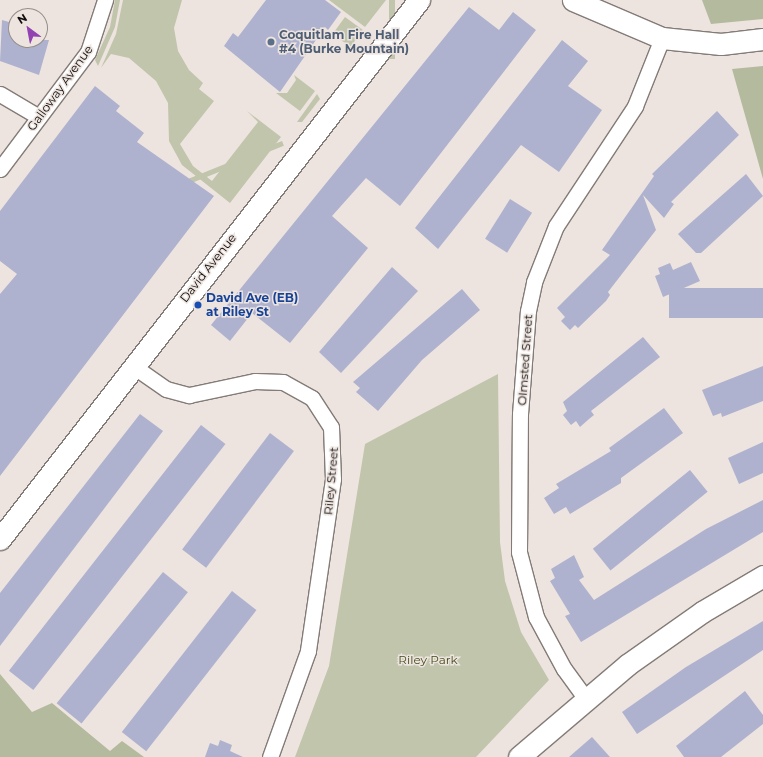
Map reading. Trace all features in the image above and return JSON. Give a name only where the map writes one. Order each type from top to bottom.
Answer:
[{"type":"main road","name":"David Avenue","points":[[0,539],[419,0]]},
{"type":"main road","points":[[573,0],[662,38],[716,44],[763,39]]},
{"type":"main road","points":[[519,757],[627,664],[702,612],[763,576]]},
{"type":"street","name":"Galloway Avenue","points":[[0,169],[88,52],[105,0]]},
{"type":"street","name":"Olmsted Street","points":[[586,699],[564,669],[536,617],[519,552],[520,437],[528,311],[534,282],[556,226],[635,106],[662,38]]},
{"type":"street","points":[[0,94],[40,117]]},
{"type":"street","name":"Riley Street","points":[[133,366],[166,389],[189,395],[255,381],[283,382],[312,398],[332,427],[333,479],[308,650],[270,757]]},
{"type":"green space","points":[[115,0],[120,0],[115,27],[98,66],[95,60],[110,27]]},
{"type":"green space","points":[[123,0],[182,0],[174,28],[178,51],[189,70],[203,83],[199,89],[214,101],[180,144],[193,166],[212,181],[258,122],[247,111],[281,137],[230,203],[182,165],[169,141],[168,103],[156,81],[129,58],[111,54],[101,68],[116,34]]},
{"type":"green space","points":[[329,0],[386,0],[365,27]]},
{"type":"green space","points":[[389,0],[395,0],[395,59],[389,59]]},
{"type":"green space","points":[[702,0],[763,0],[763,19],[711,24]]},
{"type":"green space","points":[[345,17],[363,30],[350,47],[333,34]]},
{"type":"green space","points":[[763,66],[763,179],[732,69]]},
{"type":"green space","points":[[294,75],[315,91],[300,111],[276,93],[287,93],[296,80]]},
{"type":"green space","points":[[317,94],[320,99],[302,122],[297,122]]},
{"type":"green space","points":[[282,141],[284,146],[57,237],[55,233]]},
{"type":"green space","name":"Riley Park","points":[[498,374],[500,542],[505,581],[521,632],[549,680],[476,757],[295,757],[329,666],[365,444]]},
{"type":"green space","points":[[0,674],[32,712],[52,703],[110,751],[122,741],[144,757],[0,757]]},
{"type":"building","name":"Coquitlam Fire Hall #4 (Burke Mountain)","points":[[266,0],[325,0],[341,12],[328,30],[325,27],[280,92],[224,46],[233,33],[238,37]]},
{"type":"building","points":[[469,7],[499,30],[513,12],[536,30],[400,206],[366,178],[332,216],[368,248],[290,343],[252,313],[230,341],[211,325]]},
{"type":"building","points":[[2,20],[8,22],[8,48],[47,48],[39,75],[0,61]]},
{"type":"building","points":[[562,40],[588,61],[568,86],[602,110],[559,172],[521,145],[438,249],[415,228]]},
{"type":"building","points":[[95,86],[120,106],[116,111],[144,133],[137,142],[214,196],[0,476],[0,294],[17,274],[0,261],[0,211]]},
{"type":"building","points":[[717,111],[739,135],[671,202],[674,204],[664,218],[643,195],[656,230],[608,292],[610,295],[606,301],[578,328],[575,325],[570,330],[561,321],[565,317],[557,308],[610,255],[602,250],[654,176],[652,174]]},
{"type":"building","points":[[746,174],[763,196],[701,253],[696,253],[678,234]]},
{"type":"building","points":[[510,199],[532,213],[507,253],[485,239]]},
{"type":"building","points":[[691,262],[700,281],[663,297],[655,276],[660,274],[658,268],[670,263],[673,270]]},
{"type":"building","points":[[392,267],[418,291],[341,373],[319,352]]},
{"type":"building","points":[[669,288],[763,288],[763,318],[669,318]]},
{"type":"building","points":[[462,289],[480,310],[422,360],[378,411],[356,392],[360,388],[353,382]]},
{"type":"building","points":[[643,337],[660,357],[591,411],[594,415],[580,427],[576,421],[571,425],[563,415],[567,411],[563,402]]},
{"type":"building","points":[[763,366],[763,401],[722,417],[721,413],[713,416],[702,390]]},
{"type":"building","points":[[664,408],[683,433],[621,478],[621,483],[570,514],[566,507],[554,514],[544,498],[559,488],[556,484],[611,451],[609,448]]},
{"type":"building","points":[[140,414],[163,431],[0,646],[0,593]]},
{"type":"building","points":[[201,425],[225,444],[33,690],[9,671]]},
{"type":"building","points":[[270,433],[294,451],[206,568],[182,550]]},
{"type":"building","points":[[763,442],[763,473],[739,484],[728,458]]},
{"type":"building","points":[[690,470],[708,492],[610,570],[593,549]]},
{"type":"building","points":[[763,500],[763,532],[581,642],[565,616],[570,614],[550,581],[555,578],[551,569],[574,555],[584,577],[579,580],[594,600],[706,529]]},
{"type":"building","points":[[163,572],[188,592],[82,723],[57,703]]},
{"type":"building","points":[[232,591],[256,610],[146,751],[122,732]]},
{"type":"building","points":[[763,621],[763,650],[637,734],[622,712],[686,667]]},
{"type":"building","points":[[745,691],[763,715],[763,724],[721,757],[684,757],[676,746]]},
{"type":"building","points":[[592,737],[610,757],[569,757]]},
{"type":"building","points":[[220,740],[232,745],[230,751],[243,757],[205,757],[210,743],[218,746]]},
{"type":"place","name":"Coquitlam Fire Hall #4 (Burke Mountain)","points":[[271,42]]},
{"type":"place","name":"David Ave (EB) at Riley St","points":[[198,305]]}]
